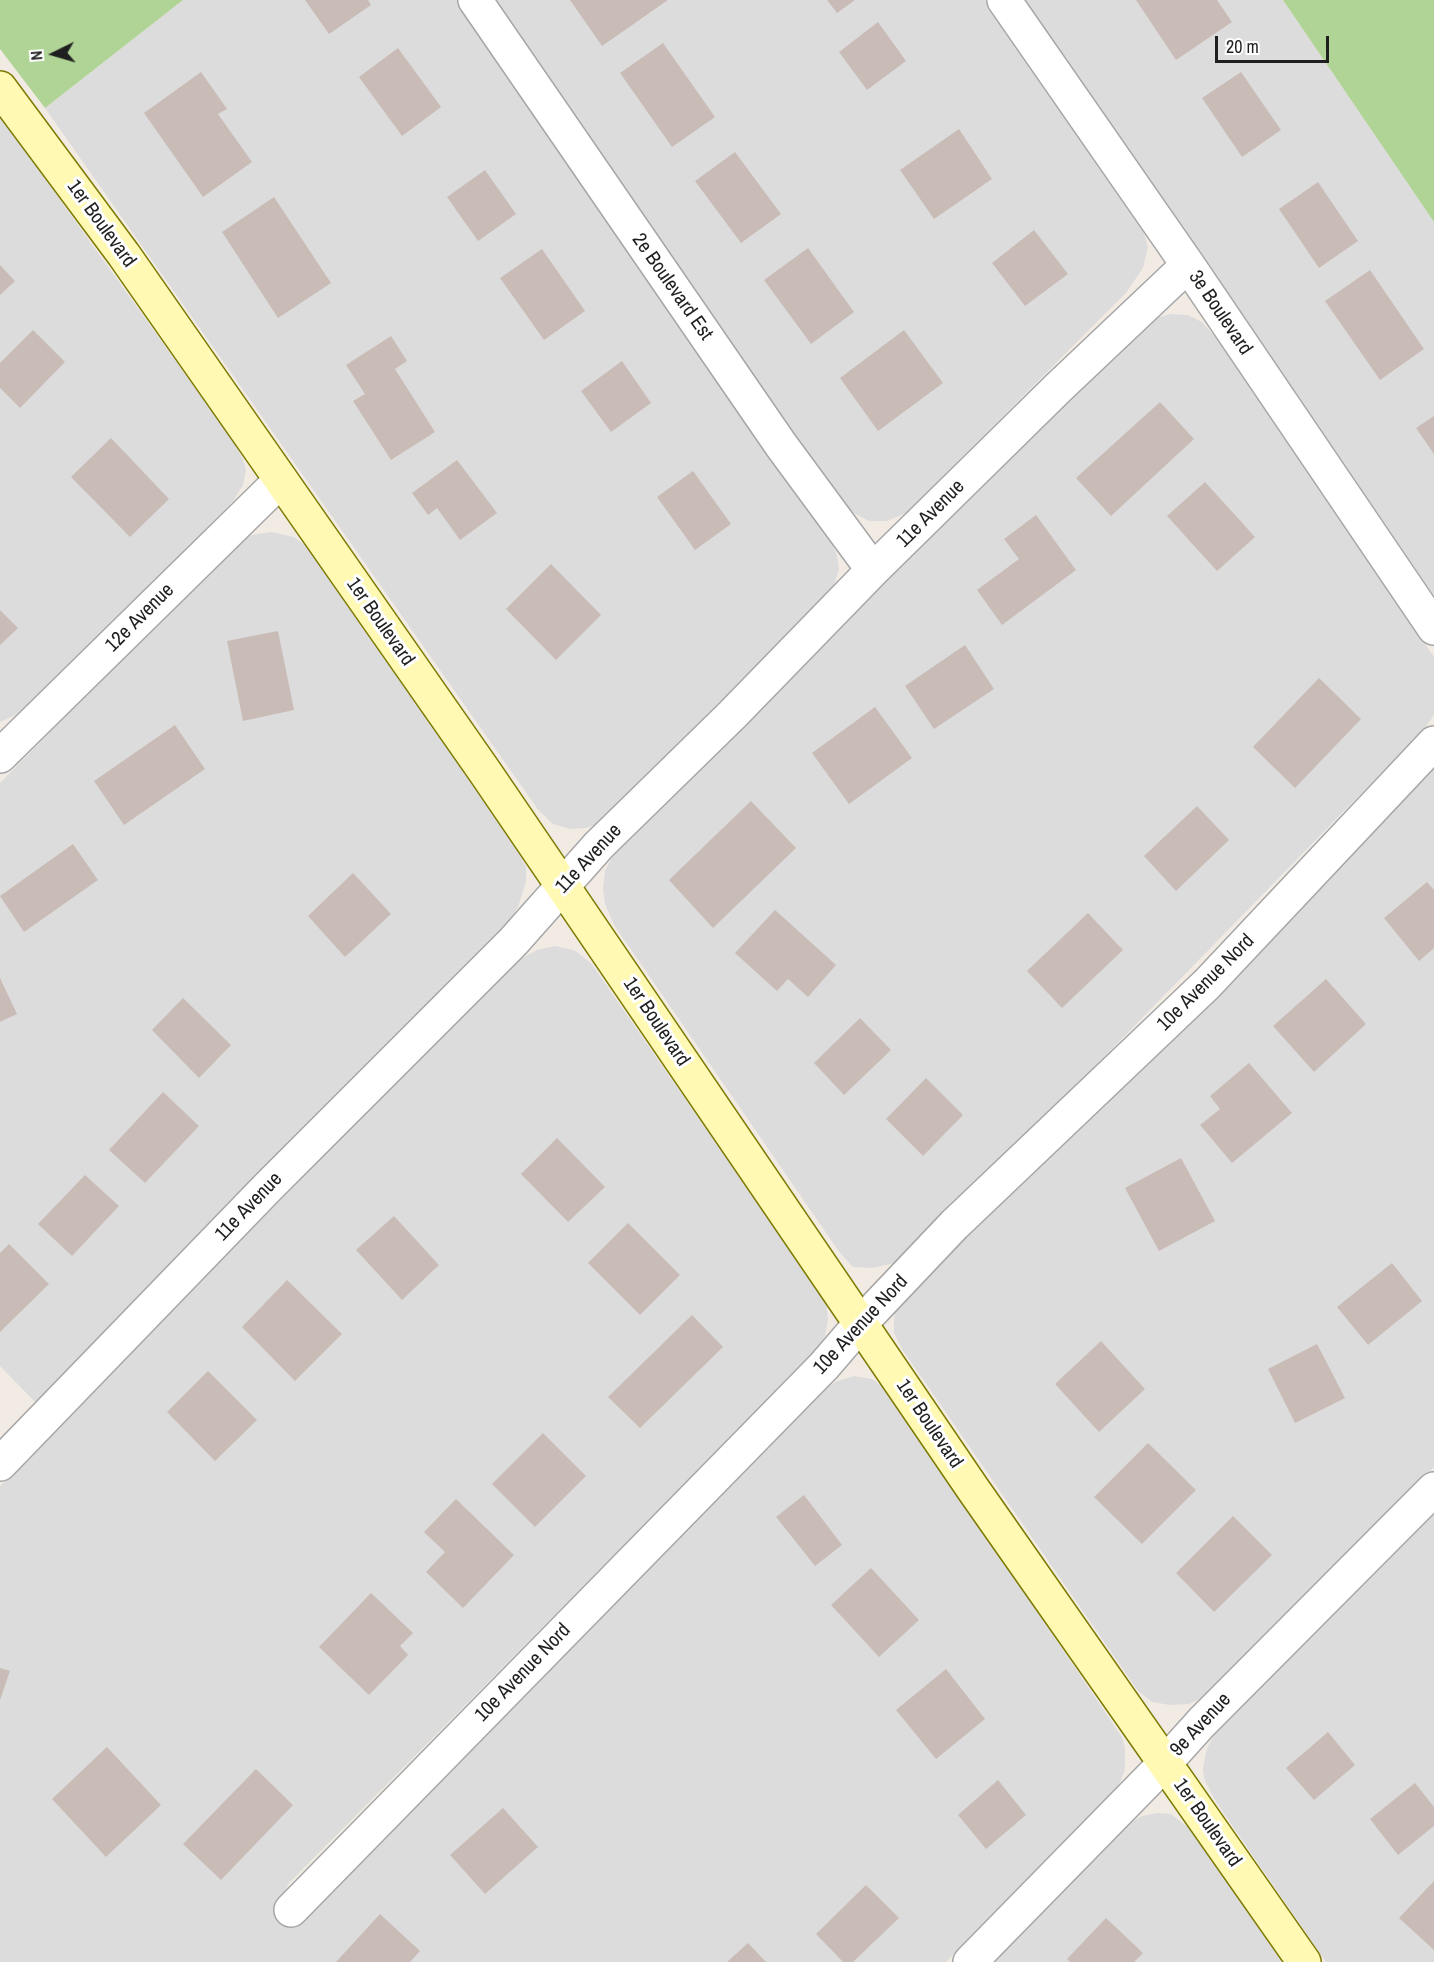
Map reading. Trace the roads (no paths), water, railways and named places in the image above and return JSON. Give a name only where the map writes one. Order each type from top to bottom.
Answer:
[{"type":"street","name":"2e Boulevard Est","points":[[475,0],[781,445],[873,570]]},
{"type":"street","name":"3e Boulevard","points":[[1004,0],[1188,265],[1434,628]]},
{"type":"street","name":"1er Boulevard","points":[[0,88],[124,255],[564,886],[973,1489],[1304,1962]]},
{"type":"street","name":"11e Avenue","points":[[0,1464],[268,1187],[513,942],[599,845],[732,715],[873,570],[1058,388],[1188,265]]},
{"type":"street","name":"12e Avenue","points":[[0,756],[281,480]]},
{"type":"street","name":"10e Avenue Nord","points":[[291,1910],[824,1366],[861,1323],[954,1225],[1207,984],[1434,743]]},
{"type":"street","name":"9e Avenue","points":[[969,1962],[1165,1763],[1202,1722],[1434,1489]]}]
